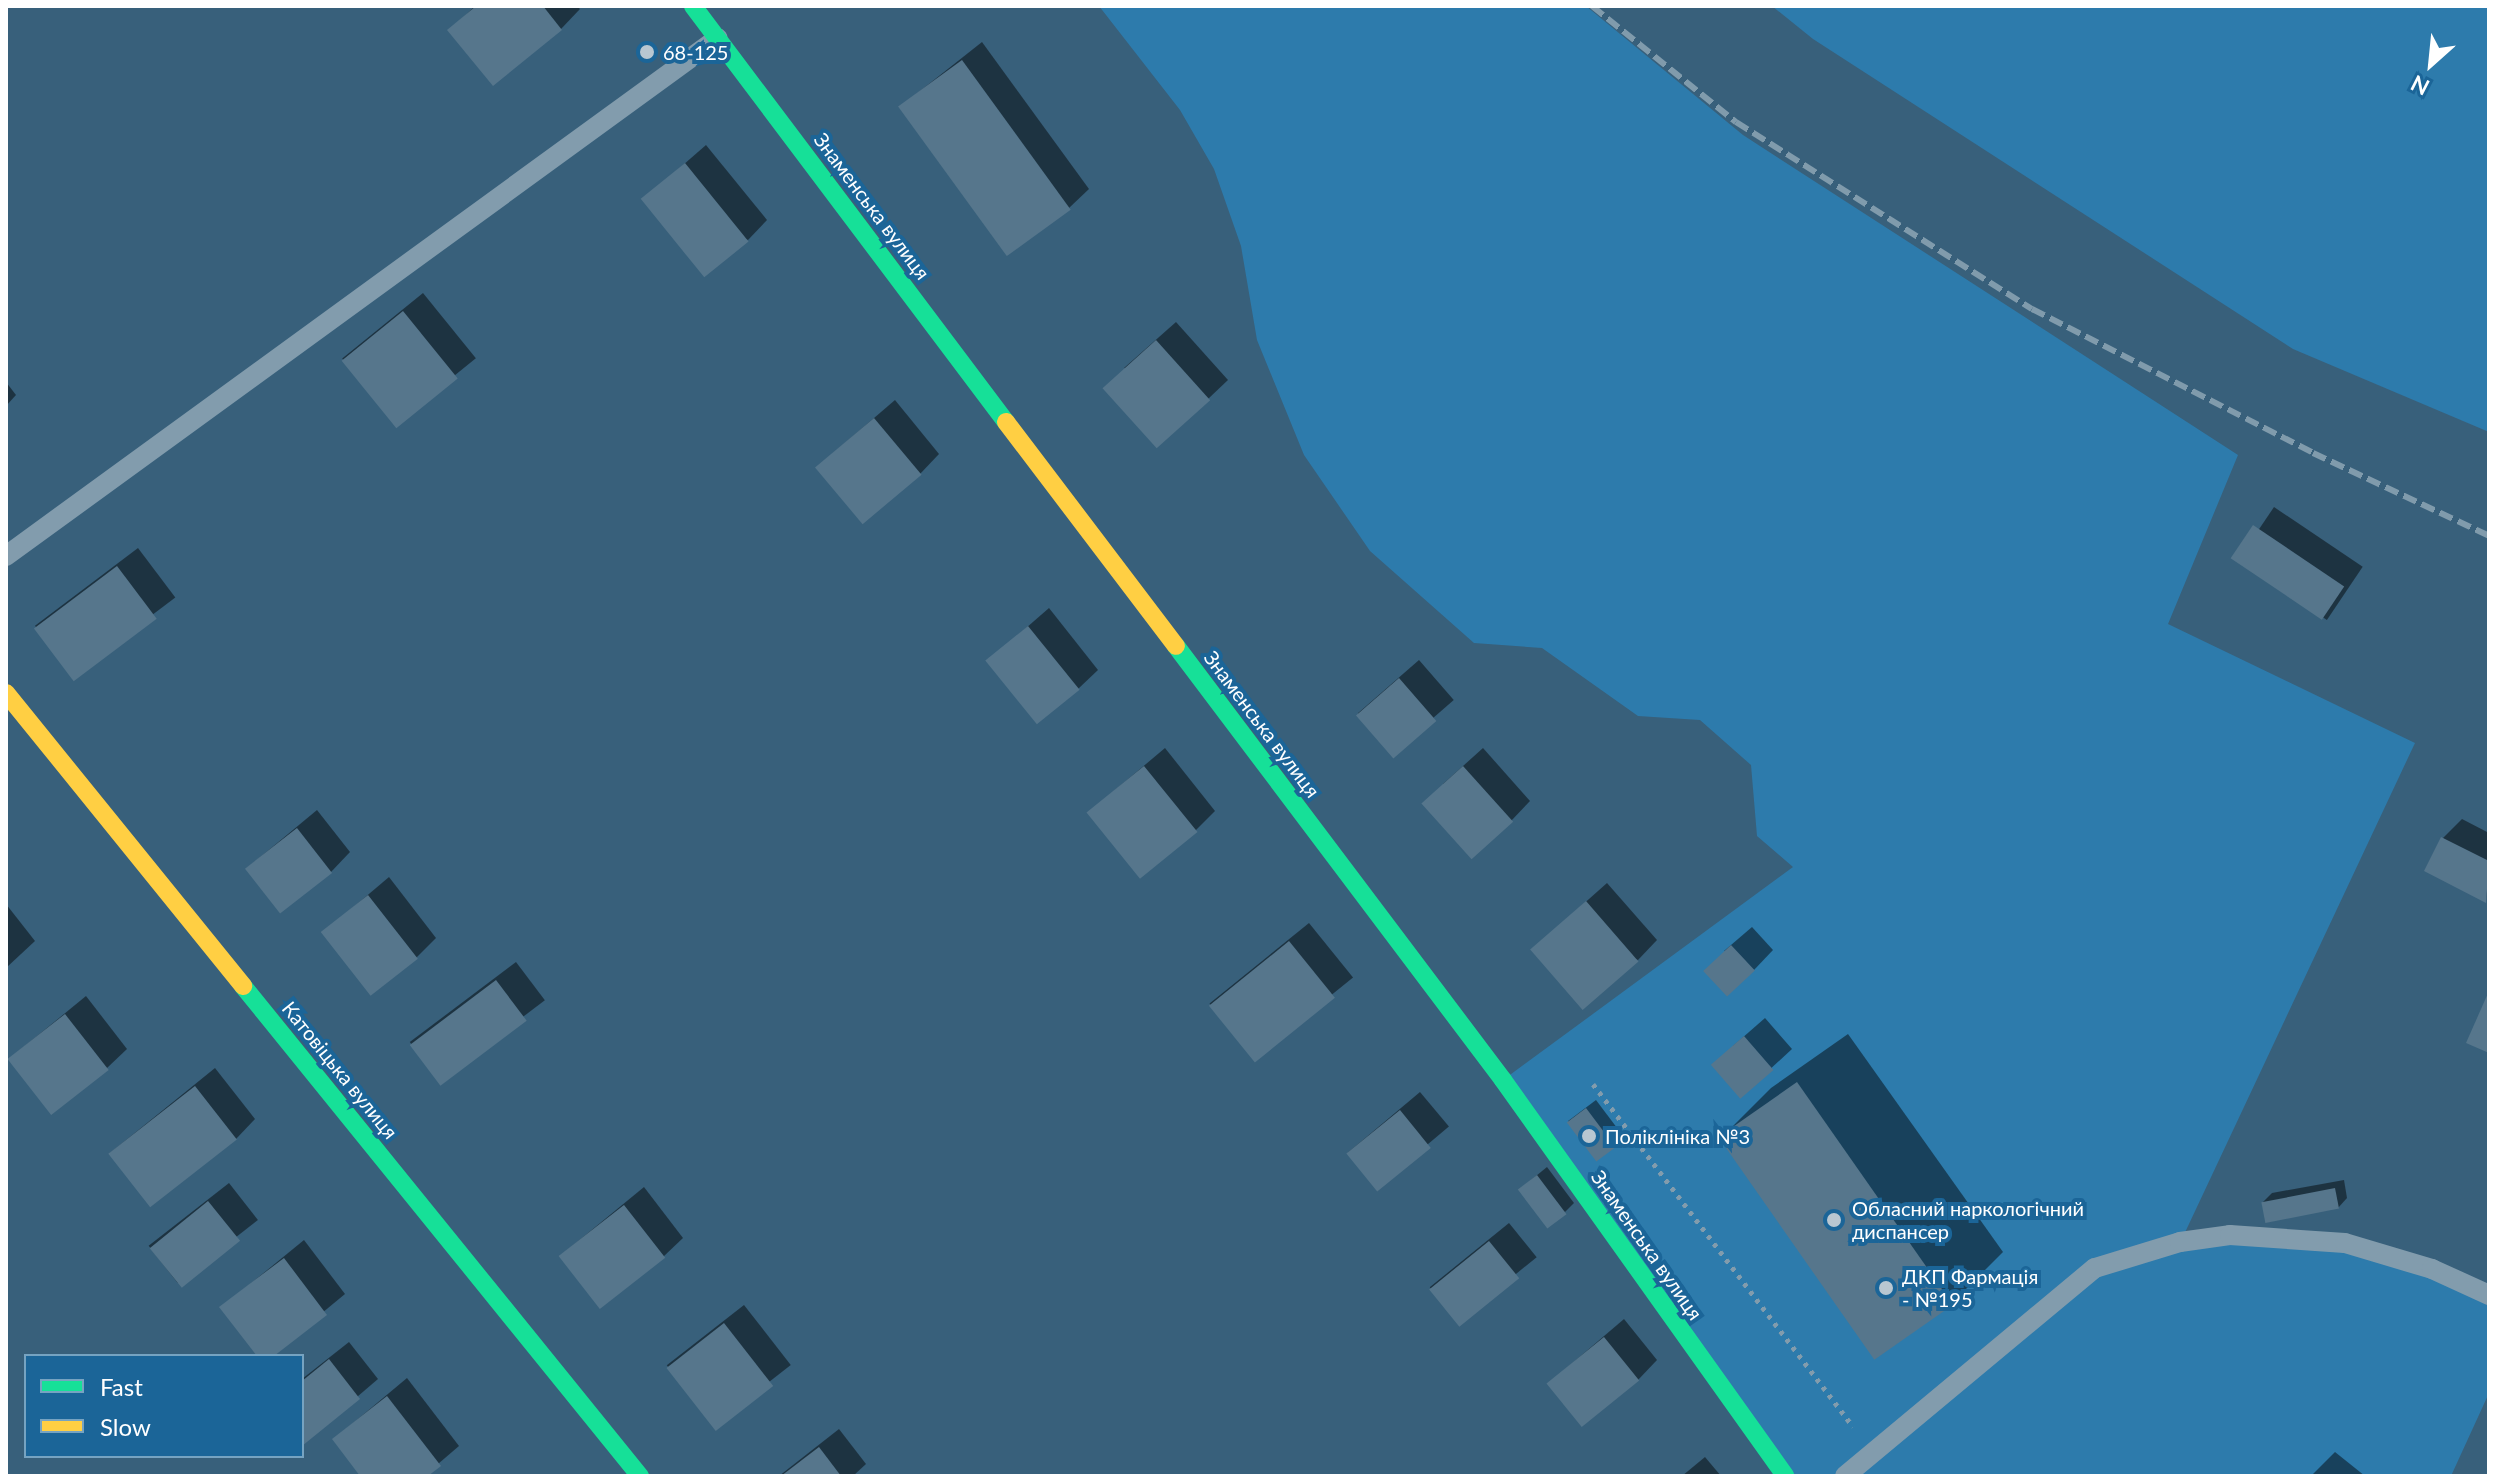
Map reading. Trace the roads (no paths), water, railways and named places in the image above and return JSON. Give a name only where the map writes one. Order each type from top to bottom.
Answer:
[{"type":"main road","name":"Знаменська вулиця","points":[[693,6],[1503,1080],[1785,1476]]},
{"type":"main road","name":"Катовіцька вулиця","points":[[6,693],[640,1476]]},
{"type":"lane","points":[[6,556],[718,38]]},
{"type":"lane","points":[[1845,1476],[2095,1268],[2180,1242],[2230,1235],[2345,1243],[2432,1269],[2489,1295]]},
{"type":"railway","points":[[1592,6],[1736,122],[2032,309],[2313,453],[2489,536]]},
{"type":"place","name":"68-125","points":[[647,52]]},
{"type":"place","name":"Поліклініка №3","points":[[1589,1136]]},
{"type":"place","name":"Обласний наркологічний диспансер","points":[[1834,1220]]},
{"type":"place","name":"ДКП Фармація - №195","points":[[1886,1288]]}]
